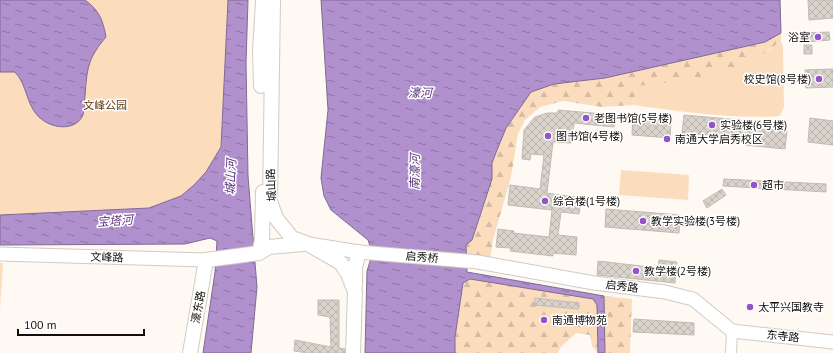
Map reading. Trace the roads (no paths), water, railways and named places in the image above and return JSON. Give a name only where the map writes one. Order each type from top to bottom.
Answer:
[{"type":"main road","name":"城山路","points":[[257,253],[262,240],[263,200],[260,51],[263,0]]},
{"type":"main road","name":"城山路","points":[[272,0],[270,201],[276,218],[292,238],[341,263],[348,274],[355,292],[353,353]]},
{"type":"main road","points":[[210,260],[257,253],[268,247],[306,244]]},
{"type":"main road","points":[[355,292],[354,275],[363,252]]},
{"type":"main road","name":"濠东路","points":[[190,353],[210,260]]},
{"type":"street","points":[[306,244],[363,252]]},
{"type":"street","name":"启秀桥","points":[[363,252],[478,262]]},
{"type":"street","name":"文峰路","points":[[0,254],[210,260]]},
{"type":"street","name":"启秀路","points":[[478,262],[594,283],[685,296],[693,299],[732,331]]},
{"type":"street","points":[[731,353],[732,331]]},
{"type":"street","name":"东寺路","points":[[732,331],[833,342]]},
{"type":"water","points":[[0,0],[85,0],[100,16],[106,37],[95,51],[90,64],[83,115],[78,122],[73,125],[61,127],[44,121],[31,107],[22,82],[15,72],[0,72]]},
{"type":"water","points":[[228,0],[248,0],[246,63],[248,176],[257,287],[251,353],[203,353],[215,272],[217,241],[210,238],[185,244],[0,245],[0,215],[149,208],[181,196],[194,185],[206,172],[221,147]]},
{"type":"water","name":"濠河","points":[[321,0],[780,0],[781,33],[765,42],[605,78],[554,84],[531,92],[506,128],[492,163],[492,179],[472,240],[466,245],[467,272],[604,296],[605,353],[598,353],[597,305],[593,299],[470,279],[463,283],[455,337],[455,353],[365,353],[367,271],[372,255],[371,249],[368,240],[331,210],[324,196],[321,178],[328,110]]},
{"type":"place","name":"浴室","points":[[818,37]]},
{"type":"place","name":"校史馆(8号楼)","points":[[819,79]]},
{"type":"place","name":"老图书馆(5号楼)","points":[[586,118]]},
{"type":"place","name":"实验楼(6号楼)","points":[[712,125]]},
{"type":"place","name":"图书馆(4号楼)","points":[[548,136]]},
{"type":"place","name":"南通大学启秀校区","points":[[667,139]]},
{"type":"place","name":"超市","points":[[754,185]]},
{"type":"place","name":"综合楼(1号楼)","points":[[545,201]]},
{"type":"place","name":"教学实验楼(3号楼)","points":[[643,221]]},
{"type":"place","name":"教学楼(2号楼)","points":[[636,271]]},
{"type":"place","name":"太平兴国教寺","points":[[750,307]]},
{"type":"place","name":"南通博物苑","points":[[544,320]]},
{"type":"park label","name":"文峰公园","points":[[105,105]]},
{"type":"water label","name":"南濠河","points":[[415,172]]},
{"type":"water label","name":"城山河","points":[[231,177]]},
{"type":"water label","name":"宝塔河","points":[[115,221]]}]
